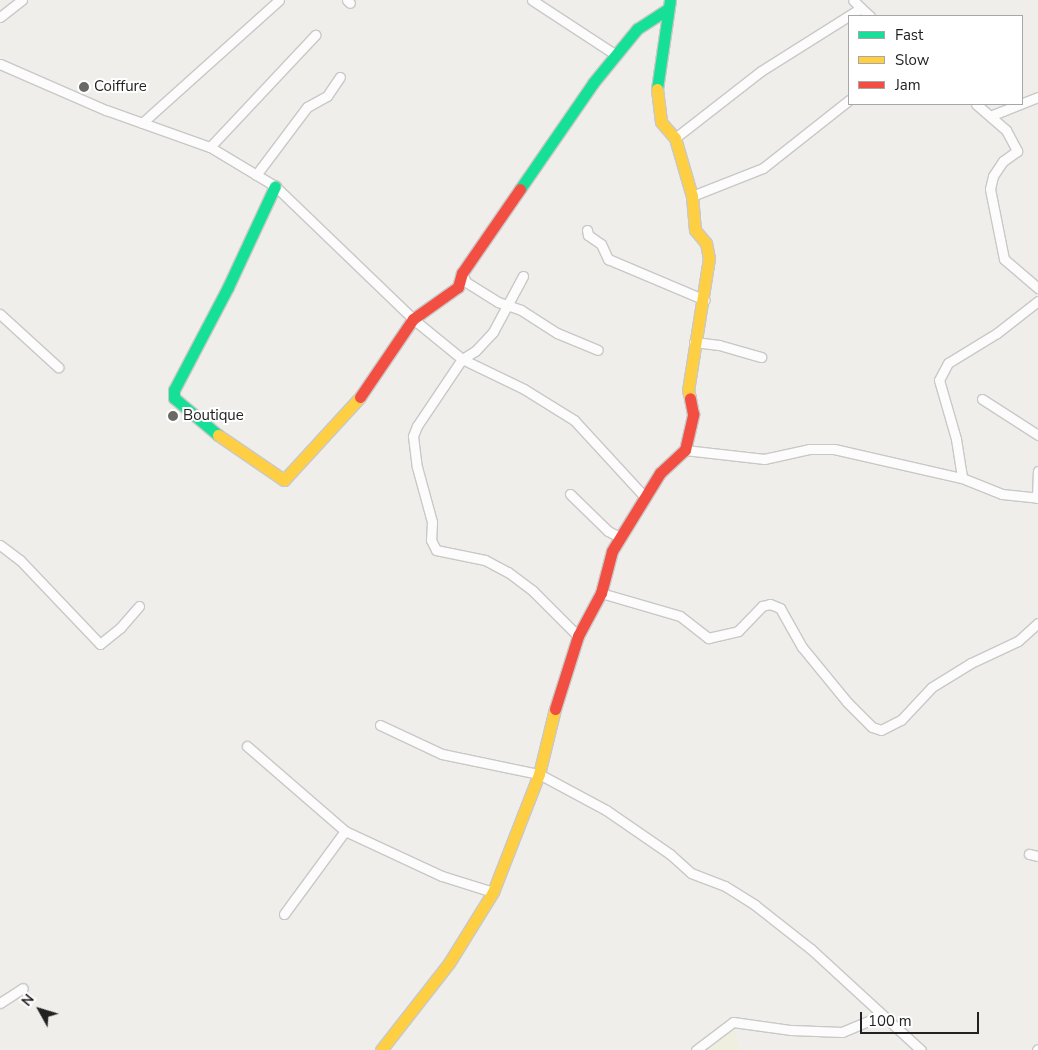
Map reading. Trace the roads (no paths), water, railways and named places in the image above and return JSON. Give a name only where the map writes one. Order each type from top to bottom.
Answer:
[{"type":"street","points":[[0,16],[22,0]]},
{"type":"street","points":[[142,123],[279,0]]},
{"type":"street","points":[[532,0],[616,54]]},
{"type":"street","points":[[853,0],[869,15]]},
{"type":"street","points":[[275,186],[228,288],[176,381],[174,398],[200,423],[284,480],[356,402],[413,319],[458,287],[462,273],[593,83],[638,29],[669,4]]},
{"type":"street","points":[[669,4],[657,73],[657,106],[661,122],[675,138],[692,196],[695,230],[706,243],[709,258],[704,300],[694,342],[688,390],[693,414],[685,450]]},
{"type":"street","points":[[850,15],[861,8]]},
{"type":"street","points":[[675,138],[761,71],[848,16]]},
{"type":"street","points":[[210,147],[314,35]]},
{"type":"street","points":[[0,64],[142,123],[210,147],[275,186],[413,319],[462,359],[524,389],[574,420],[644,496]]},
{"type":"street","points":[[256,175],[307,107],[327,96],[340,77]]},
{"type":"street","points":[[1023,104],[1038,96]]},
{"type":"street","points":[[692,196],[763,168],[848,101]]},
{"type":"street","points":[[977,105],[1006,130],[1017,151],[998,169],[990,189],[1004,260],[1038,288]]},
{"type":"street","points":[[990,116],[1004,113],[1020,105]]},
{"type":"street","points":[[587,230],[588,235],[602,244],[608,259],[704,300]]},
{"type":"street","points":[[462,273],[466,282],[557,333],[598,350]]},
{"type":"street","points":[[523,276],[510,305],[492,332],[475,351],[462,359],[416,426],[413,436],[417,467],[432,522],[432,546],[436,550],[484,560],[508,572],[533,591],[578,636]]},
{"type":"street","points":[[962,478],[956,439],[941,391],[942,372],[948,363],[997,333],[1038,301]]},
{"type":"street","points":[[0,314],[58,367]]},
{"type":"street","points":[[694,342],[719,345],[761,357]]},
{"type":"street","points":[[982,399],[1038,435]]},
{"type":"street","points":[[381,1050],[449,964],[494,892],[539,774],[557,700],[578,636],[601,593],[612,551],[644,496],[673,458],[685,450],[764,459],[809,449],[834,449],[962,478],[1002,494],[1037,498],[1038,471]]},
{"type":"street","points":[[570,494],[608,532],[620,537]]},
{"type":"street","points":[[0,545],[20,560],[100,644],[120,628],[139,606]]},
{"type":"street","points":[[601,593],[680,616],[708,638],[738,631],[762,606],[780,608],[802,647],[847,702],[872,727],[881,730],[900,720],[932,687],[971,663],[1018,640],[1038,623]]},
{"type":"street","points":[[380,724],[442,754],[539,774],[639,832],[691,873],[747,899],[811,949],[880,1016],[921,1050]]},
{"type":"street","points":[[247,746],[345,831],[442,876],[494,892]]},
{"type":"street","points":[[284,914],[345,831]]},
{"type":"street","points":[[0,1003],[23,988]]},
{"type":"street","points":[[696,1050],[733,1022],[813,1032],[842,1032],[880,1016]]},
{"type":"place","name":"Coiffure","points":[[84,87]]},
{"type":"place","name":"Boutique","points":[[173,416]]}]
